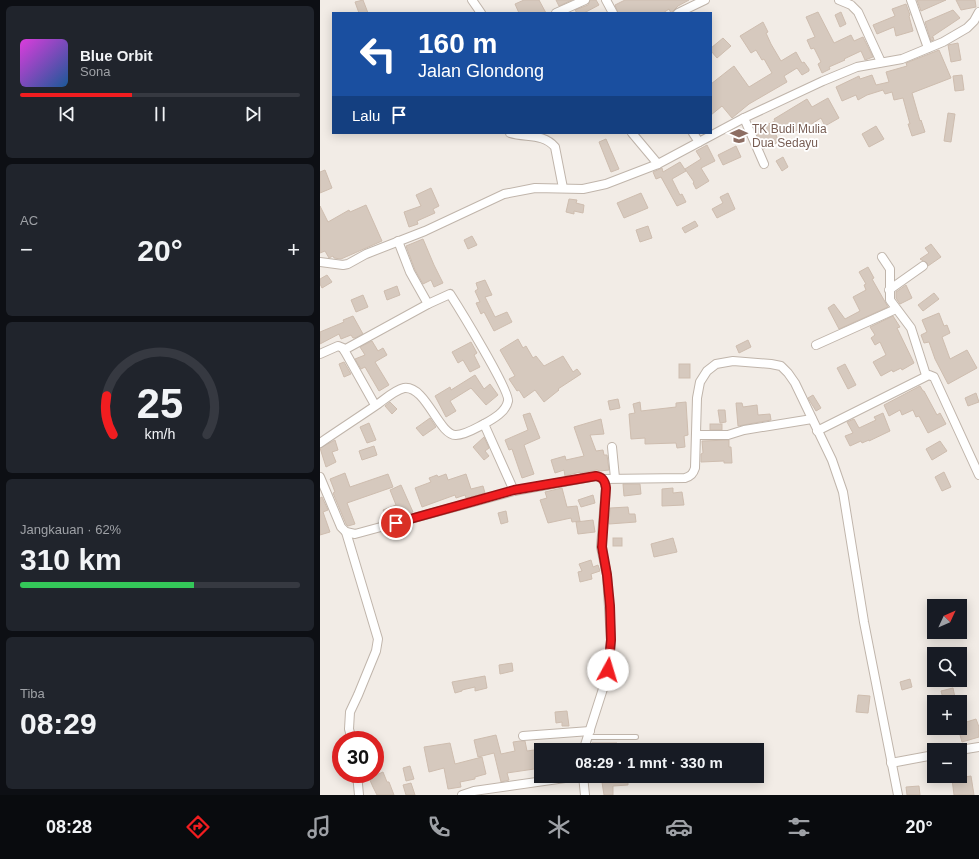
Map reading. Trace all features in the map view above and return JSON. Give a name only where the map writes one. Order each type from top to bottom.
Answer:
[{"type":"street","points":[[472,0],[480,12]]},
{"type":"street","points":[[558,12],[585,0]]},
{"type":"street","points":[[606,0],[612,12]]},
{"type":"street","points":[[680,12],[705,0]]},
{"type":"street","points":[[840,0],[852,5],[858,12],[881,62]]},
{"type":"street","points":[[911,0],[928,48]]},
{"type":"street","points":[[320,262],[343,265],[348,264],[366,254],[425,231],[504,194],[535,188],[583,189],[600,186],[658,164],[744,118],[823,81],[857,67],[902,59],[942,42],[967,28],[974,21],[979,12]]},
{"type":"street","points":[[744,118],[764,164]]},
{"type":"street","points":[[514,134],[539,137],[551,142],[555,147],[564,188]]},
{"type":"street","points":[[633,134],[658,164]]},
{"type":"street","points":[[694,134],[699,142]]},
{"type":"street","points":[[398,241],[410,272],[428,304]]},
{"type":"street","points":[[882,257],[890,269],[890,300],[911,328],[926,375]]},
{"type":"street","points":[[889,290],[924,266]]},
{"type":"street","points":[[320,443],[398,390],[405,388],[411,389],[422,397],[438,420],[452,435],[462,434],[484,424],[504,410],[508,401],[508,396],[498,376],[450,294],[428,304],[344,350]]},
{"type":"street","points":[[816,345],[896,309]]},
{"type":"street","points":[[320,354],[338,346],[343,348],[375,406]]},
{"type":"street","points":[[346,532],[355,534],[514,490],[596,476],[603,478],[685,478],[690,476],[695,468],[697,398],[700,382],[707,371],[716,364],[733,361],[781,366],[795,383],[832,460],[843,492],[864,622],[898,795]]},
{"type":"street","points":[[817,430],[872,404],[926,375],[929,375],[934,377],[979,475]]},
{"type":"street","points":[[696,435],[728,435],[744,430],[812,419]]},
{"type":"street","points":[[484,424],[514,490]]},
{"type":"street","points":[[612,447],[615,478]]},
{"type":"street","points":[[320,477],[341,527],[346,532],[378,639],[376,651],[350,712],[350,731]]},
{"type":"street","points":[[586,743],[608,670],[611,640],[607,575],[602,547],[606,488],[603,478]]},
{"type":"street","points":[[523,736],[588,734]]},
{"type":"street","points":[[967,749],[979,747]]},
{"type":"street","points":[[892,763],[927,756]]},
{"type":"street","points":[[358,783],[359,795]]},
{"type":"street","points":[[462,795],[536,783]]},
{"type":"street","points":[[584,783],[585,795]]},
{"type":"lane","points":[[588,734],[636,737]]},
{"type":"building","points":[[363,0],[368,12],[359,12],[355,2]]},
{"type":"building","points":[[524,0],[539,0],[545,12],[519,12],[515,4]]},
{"type":"building","points":[[556,0],[572,0],[559,6]]},
{"type":"building","points":[[590,0],[596,0],[599,5],[586,12],[576,12],[575,10],[588,5]]},
{"type":"building","points":[[625,0],[689,0],[678,6],[672,12],[669,9],[664,12],[618,12],[615,5]]},
{"type":"building","points":[[917,0],[946,0],[921,11]]},
{"type":"building","points":[[956,0],[975,0],[976,7],[961,10]]},
{"type":"building","points":[[906,4],[913,31],[896,36],[894,27],[877,34],[873,25],[895,16],[892,9]]},
{"type":"building","points":[[953,10],[960,18],[933,36],[932,38],[933,37],[934,40],[931,41],[925,22]]},
{"type":"building","points":[[818,12],[834,43],[851,35],[854,41],[863,37],[873,57],[865,60],[861,51],[829,67],[830,69],[822,73],[818,64],[821,62],[814,48],[811,49],[807,40],[815,37],[806,17]]},
{"type":"building","points":[[841,12],[846,24],[840,27],[835,15]]},
{"type":"building","points":[[763,22],[768,32],[766,33],[771,44],[781,61],[796,52],[802,63],[804,62],[809,71],[802,75],[797,68],[784,76],[787,82],[749,104],[732,118],[722,106],[712,114],[712,83],[734,66],[749,87],[772,73],[764,59],[762,60],[756,50],[751,53],[740,36]]},
{"type":"building","points":[[723,38],[731,46],[717,58],[712,52],[712,47]]},
{"type":"building","points":[[958,43],[961,60],[951,62],[948,45]]},
{"type":"building","points":[[939,50],[951,78],[912,93],[920,121],[921,120],[925,132],[912,136],[903,98],[894,100],[892,92],[885,94],[883,90],[867,95],[858,100],[856,95],[842,101],[836,87],[859,76],[860,79],[872,75],[876,85],[889,82],[886,72],[907,66],[906,63]]},
{"type":"building","points":[[962,75],[964,90],[955,91],[953,76]]},
{"type":"building","points":[[828,98],[839,118],[825,126],[821,118],[802,130],[801,128],[790,134],[785,125],[774,130],[779,142],[763,149],[755,130],[775,121],[774,119],[807,99],[812,107]]},
{"type":"building","points":[[948,113],[955,114],[951,142],[944,141]]},
{"type":"building","points":[[876,126],[884,139],[869,147],[862,134]]},
{"type":"building","points":[[606,139],[619,169],[611,172],[599,142]]},
{"type":"building","points":[[707,145],[715,161],[701,168],[709,181],[696,189],[693,183],[694,182],[685,169],[701,159],[696,151]]},
{"type":"building","points":[[736,146],[741,157],[723,165],[718,155]]},
{"type":"building","points":[[783,157],[788,167],[782,171],[776,161]]},
{"type":"building","points":[[680,162],[686,171],[672,179],[680,195],[682,194],[686,202],[677,206],[661,177],[656,179],[653,172],[662,168],[663,172]]},
{"type":"building","points":[[325,170],[332,188],[320,193],[320,172]]},
{"type":"building","points":[[431,188],[439,206],[433,209],[435,213],[417,221],[418,224],[409,227],[404,212],[421,206],[416,195]]},
{"type":"building","points":[[641,193],[648,208],[624,218],[617,203]]},
{"type":"building","points":[[728,193],[735,209],[717,218],[712,209],[723,203],[720,197]]},
{"type":"building","points":[[569,199],[577,200],[576,203],[584,205],[583,213],[574,211],[574,214],[566,212]]},
{"type":"building","points":[[366,205],[382,241],[341,259],[334,258],[333,256],[329,258],[325,251],[320,253],[320,206],[328,222],[349,210],[350,212]]},
{"type":"building","points":[[695,221],[698,226],[685,233],[682,228]]},
{"type":"building","points":[[648,226],[652,238],[640,242],[636,230]]},
{"type":"building","points":[[472,236],[477,245],[468,249],[464,240]]},
{"type":"building","points":[[423,239],[443,283],[434,287],[431,280],[423,284],[415,270],[406,246]]},
{"type":"building","points":[[931,244],[941,257],[928,266],[927,263],[920,259],[929,253],[925,248]]},
{"type":"building","points":[[868,267],[874,278],[872,279],[888,307],[839,329],[828,308],[834,304],[845,319],[860,311],[853,297],[866,290],[864,285],[866,284],[859,272]]},
{"type":"building","points":[[327,275],[332,282],[322,288],[320,279]]},
{"type":"building","points":[[485,280],[492,295],[485,297],[495,317],[507,312],[512,322],[494,331],[484,312],[481,314],[476,303],[480,302],[475,291],[478,289],[476,283]]},
{"type":"building","points":[[906,285],[912,298],[900,304],[896,298],[896,292]]},
{"type":"building","points":[[397,286],[400,295],[387,300],[384,291]]},
{"type":"building","points":[[934,293],[939,299],[923,311],[918,305]]},
{"type":"building","points":[[363,295],[368,307],[356,312],[351,300]]},
{"type":"building","points":[[939,313],[944,326],[947,325],[950,333],[942,337],[950,359],[967,350],[977,368],[948,384],[935,359],[929,342],[924,343],[921,335],[927,332],[922,320]]},
{"type":"building","points":[[353,316],[363,334],[355,338],[351,335],[341,339],[339,334],[320,344],[320,332],[344,322],[343,320]]},
{"type":"building","points":[[893,316],[900,327],[897,328],[914,363],[902,370],[901,368],[893,372],[892,370],[881,376],[873,362],[886,355],[880,342],[875,345],[871,338],[875,335],[870,327]]},
{"type":"building","points":[[518,339],[523,348],[526,346],[533,358],[536,356],[544,366],[563,356],[573,372],[577,369],[581,374],[558,389],[559,390],[544,402],[535,390],[524,398],[509,379],[515,376],[500,350]]},
{"type":"building","points":[[748,340],[751,347],[739,353],[736,346]]},
{"type":"building","points":[[372,341],[378,351],[383,348],[387,355],[375,362],[389,385],[379,391],[365,367],[361,369],[355,359],[365,355],[360,347]]},
{"type":"building","points":[[471,342],[477,353],[474,355],[480,367],[470,372],[463,360],[458,363],[452,352]]},
{"type":"building","points":[[344,362],[351,374],[344,377],[339,364]]},
{"type":"building","points":[[679,364],[690,364],[690,378],[679,378]]},
{"type":"building","points":[[845,364],[856,385],[848,389],[837,368]]},
{"type":"building","points":[[475,375],[484,389],[490,384],[498,395],[486,405],[471,388],[450,401],[456,411],[446,417],[435,396],[450,387],[451,390]]},
{"type":"building","points":[[920,386],[937,415],[940,413],[946,424],[928,433],[919,416],[916,417],[913,410],[902,415],[900,410],[889,416],[884,405]]},
{"type":"building","points":[[976,393],[979,402],[968,406],[965,398]]},
{"type":"building","points":[[813,395],[821,408],[816,411],[808,398]]},
{"type":"building","points":[[618,399],[620,408],[610,410],[608,401]]},
{"type":"building","points":[[390,402],[397,409],[392,414],[385,406]]},
{"type":"building","points":[[640,402],[641,411],[676,407],[676,403],[686,402],[688,435],[684,436],[685,447],[677,448],[676,443],[645,444],[645,438],[631,439],[629,414],[635,413],[633,404]]},
{"type":"building","points":[[736,403],[742,403],[743,407],[757,405],[758,415],[770,414],[771,420],[738,426]]},
{"type":"building","points":[[718,410],[725,410],[726,422],[720,423]]},
{"type":"building","points":[[530,413],[540,438],[524,445],[534,474],[522,478],[512,449],[509,450],[505,440],[528,430],[523,415]]},
{"type":"building","points":[[883,413],[890,431],[869,441],[862,443],[861,441],[850,446],[845,436],[853,433],[847,422],[854,419],[859,428],[876,420],[874,417]]},
{"type":"building","points":[[430,418],[436,427],[423,436],[416,428]]},
{"type":"building","points":[[601,419],[604,434],[590,435],[596,451],[603,450],[604,455],[607,455],[609,470],[580,472],[565,476],[564,470],[555,473],[551,460],[565,456],[566,460],[584,456],[574,427]]},
{"type":"building","points":[[369,423],[376,440],[367,443],[360,427]]},
{"type":"building","points":[[710,424],[722,424],[722,430],[710,430]]},
{"type":"building","points":[[484,437],[489,448],[485,451],[489,456],[484,460],[473,447]]},
{"type":"building","points":[[335,440],[338,450],[332,452],[336,462],[326,467],[320,448]]},
{"type":"building","points":[[729,440],[732,463],[724,463],[724,461],[701,462],[701,454],[703,453],[702,441]]},
{"type":"building","points":[[940,441],[947,451],[932,460],[926,449]]},
{"type":"building","points":[[374,446],[377,455],[362,460],[359,451]]},
{"type":"building","points":[[944,472],[951,487],[942,491],[935,477]]},
{"type":"building","points":[[345,473],[350,487],[388,474],[393,487],[347,503],[355,524],[348,526],[333,493],[335,492],[330,479]]},
{"type":"building","points":[[446,474],[448,480],[466,474],[471,489],[483,486],[485,493],[466,498],[465,495],[456,498],[455,495],[422,507],[415,488],[431,482],[429,478]]},
{"type":"building","points":[[623,484],[640,484],[641,494],[624,496]]},
{"type":"building","points":[[401,485],[413,512],[387,520],[383,510],[396,505],[390,490]]},
{"type":"building","points":[[562,488],[567,507],[577,506],[580,521],[572,522],[571,518],[548,523],[540,500],[547,498],[545,492]]},
{"type":"building","points":[[673,488],[673,493],[682,492],[684,505],[662,506],[662,489]]},
{"type":"building","points":[[593,495],[595,503],[581,507],[578,500]]},
{"type":"building","points":[[322,497],[328,510],[323,512],[330,532],[320,535],[320,498]]},
{"type":"building","points":[[628,507],[629,514],[635,514],[636,522],[609,524],[610,508]]},
{"type":"building","points":[[506,511],[508,522],[501,524],[498,513]]},
{"type":"building","points":[[593,520],[595,532],[578,534],[576,522]]},
{"type":"building","points":[[613,538],[622,538],[622,546],[613,546]]},
{"type":"building","points":[[673,538],[677,552],[654,557],[651,544]]},
{"type":"building","points":[[591,560],[593,567],[598,565],[600,571],[591,574],[592,579],[580,582],[578,572],[582,571],[579,564]]},
{"type":"building","points":[[512,663],[513,671],[500,674],[499,665]]},
{"type":"building","points":[[485,676],[487,688],[475,691],[475,687],[455,693],[452,682]]},
{"type":"building","points":[[910,679],[912,687],[902,690],[900,682]]},
{"type":"building","points":[[953,688],[954,695],[942,695],[941,691]]},
{"type":"building","points":[[858,695],[870,696],[868,713],[856,712]]},
{"type":"building","points":[[567,711],[569,726],[562,726],[562,722],[556,723],[555,712]]},
{"type":"building","points":[[976,719],[979,727],[979,737],[962,742],[960,735],[967,735],[967,722]]},
{"type":"building","points":[[496,735],[501,754],[515,751],[513,742],[525,741],[527,751],[534,750],[534,769],[507,773],[509,780],[501,782],[494,753],[478,757],[474,740]]},
{"type":"building","points":[[450,743],[455,764],[482,757],[486,774],[475,777],[475,779],[460,782],[461,787],[448,789],[444,768],[429,772],[424,747]]},
{"type":"building","points":[[410,766],[414,779],[406,781],[403,768]]},
{"type":"building","points":[[384,774],[387,782],[389,782],[394,795],[377,795],[371,783],[384,783]]},
{"type":"building","points":[[971,776],[974,795],[954,795],[952,783],[967,783],[967,777]]},
{"type":"building","points":[[411,783],[415,795],[406,795],[403,785]]},
{"type":"building","points":[[602,783],[628,783],[628,785],[613,786],[613,795],[604,795]]},
{"type":"building","points":[[919,786],[920,795],[907,795],[906,787]]},
{"type":"place","name":"TK Budi Mulia Dua Sedayu","points":[[739,136]]},
{"type":"route","points":[[396,523],[514,490],[565,480],[596,476],[603,478],[606,488],[603,514],[602,547],[610,606],[611,640],[608,670]]}]
